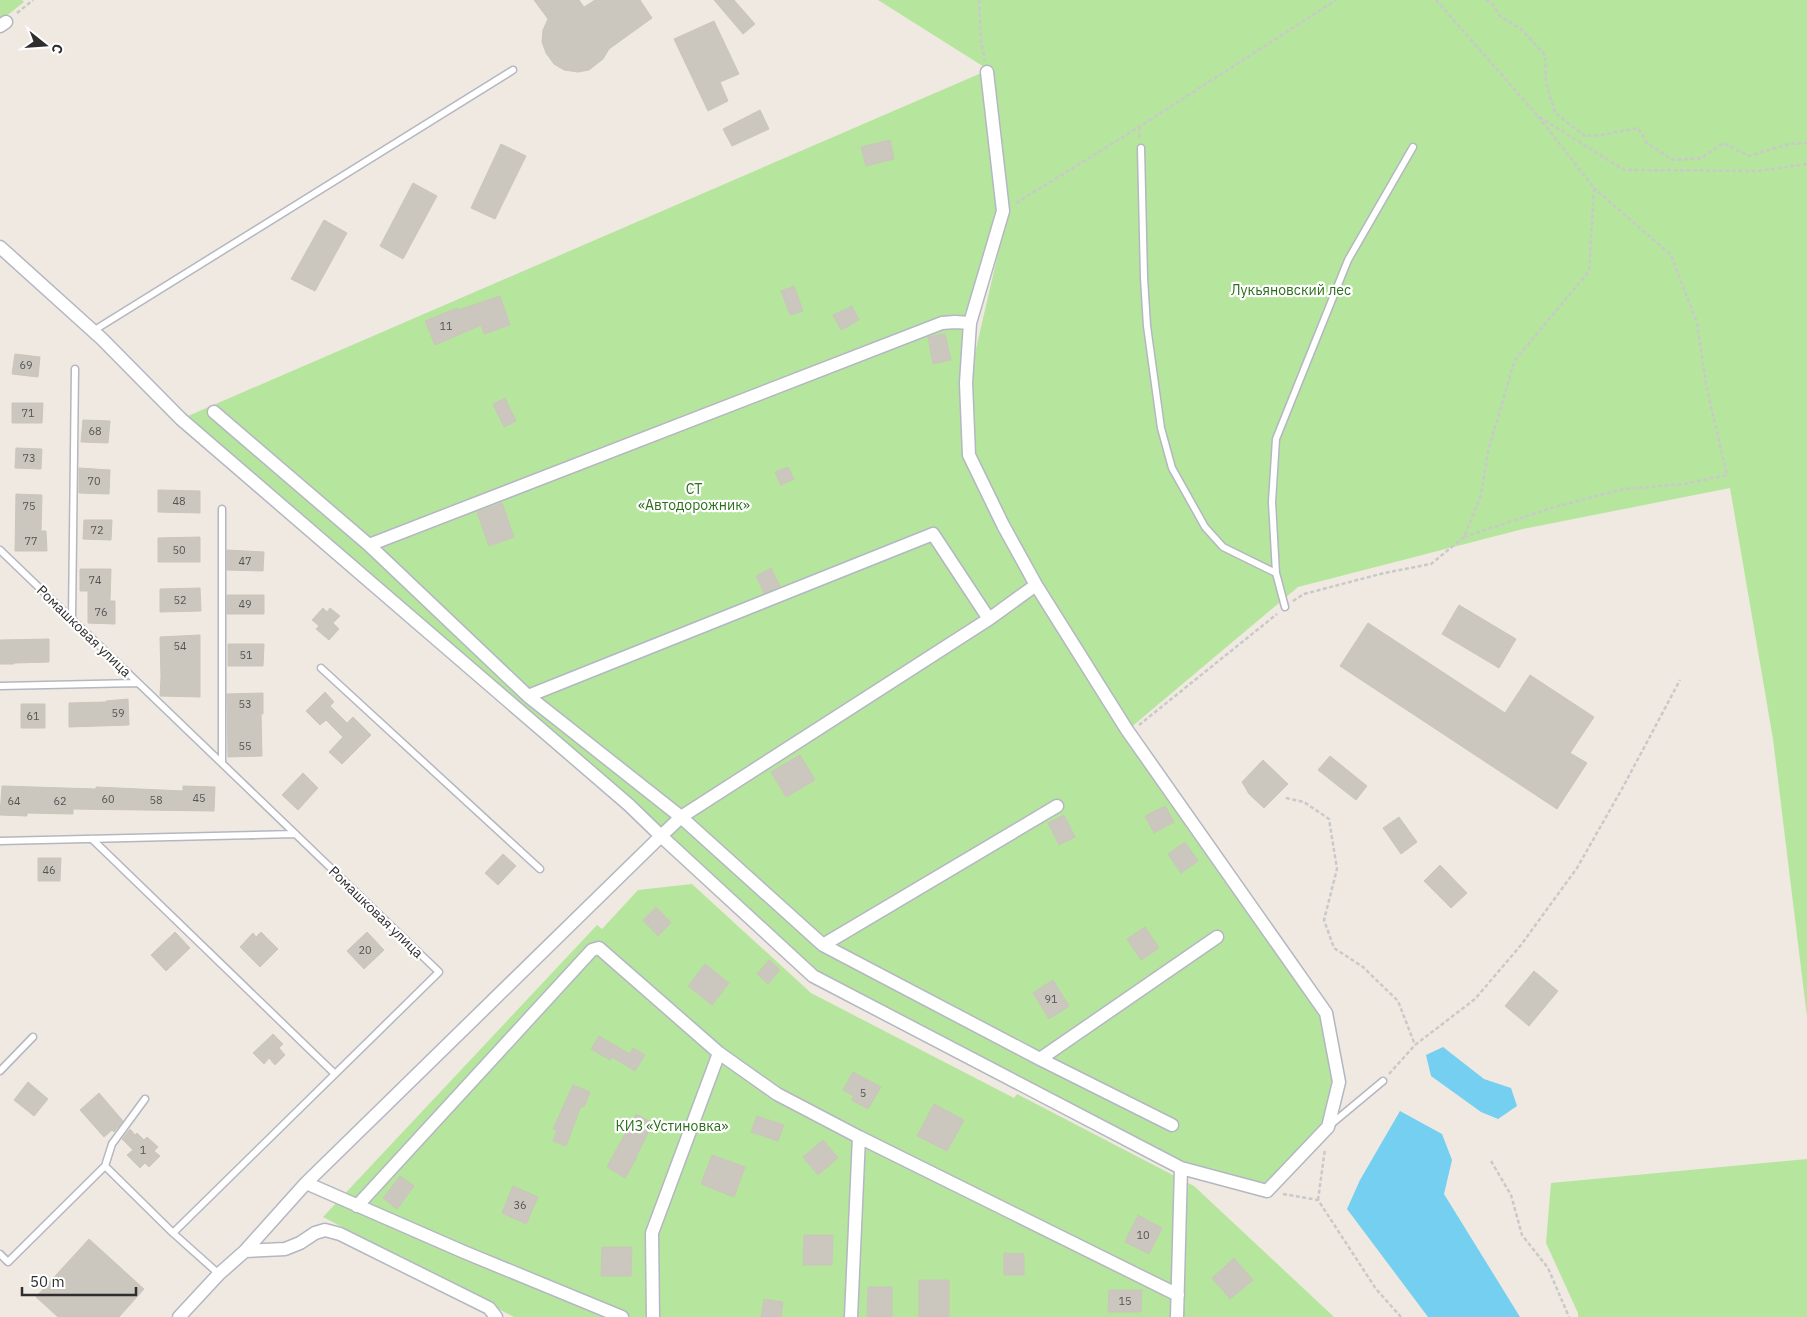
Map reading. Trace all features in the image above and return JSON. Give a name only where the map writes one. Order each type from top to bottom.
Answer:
[{"type":"street","points":[[0,248],[94,332],[181,418],[629,805],[813,976],[1181,1168],[1267,1191],[1328,1127],[1339,1082],[1326,1013],[1129,732],[1036,585],[1002,525],[970,455],[966,382],[970,324],[1003,211],[987,72]]},
{"type":"street","points":[[369,545],[942,323],[970,324]]},
{"type":"street","points":[[214,412],[369,545],[528,696],[681,817],[823,945],[1040,1059],[1172,1125]]},
{"type":"street","points":[[528,696],[933,534],[989,619]]},
{"type":"street","points":[[179,1317],[219,1274],[245,1251],[306,1183],[681,817],[989,619],[1036,585]]},
{"type":"street","points":[[823,945],[1058,806]]},
{"type":"street","points":[[1040,1059],[1217,937]]},
{"type":"street","points":[[357,1206],[592,950],[599,948],[719,1053],[777,1094],[859,1137],[1178,1294]]},
{"type":"street","points":[[653,1317],[652,1233],[719,1053]]},
{"type":"street","points":[[851,1317],[859,1137]]},
{"type":"street","points":[[1177,1317],[1181,1168]]},
{"type":"street","points":[[306,1183],[464,1252],[622,1317]]},
{"type":"street","points":[[245,1251],[285,1249],[315,1233],[325,1230],[340,1234],[489,1308],[496,1317]]},
{"type":"lane","points":[[94,332],[514,70]]},
{"type":"lane","points":[[1285,607],[1276,573],[1272,502],[1276,439],[1348,260],[1413,147]]},
{"type":"lane","points":[[1141,148],[1147,326],[1161,428],[1172,468],[1205,527],[1223,547],[1276,573]]},
{"type":"lane","points":[[72,620],[76,369]]},
{"type":"lane","points":[[222,508],[222,764]]},
{"type":"lane","name":"Ромашковая улица","points":[[0,550],[439,972],[173,1233]]},
{"type":"lane","points":[[321,668],[540,869]]},
{"type":"lane","points":[[0,686],[138,683]]},
{"type":"lane","points":[[0,841],[295,834]]},
{"type":"lane","points":[[92,839],[335,1074]]},
{"type":"lane","points":[[0,1071],[33,1037]]},
{"type":"lane","points":[[1328,1127],[1383,1081]]},
{"type":"lane","points":[[0,1254],[8,1262],[105,1166],[112,1144],[145,1100]]},
{"type":"lane","points":[[105,1166],[173,1233],[219,1274]]},
{"type":"path","points":[[3,24],[33,0]]},
{"type":"path","points":[[979,0],[981,40],[987,72]]},
{"type":"path","points":[[1003,211],[1139,127],[1336,0]]},
{"type":"path","points":[[1129,732],[1285,607],[1304,594],[1384,573],[1431,564],[1464,537],[1552,508],[1623,489],[1684,484],[1727,475],[1706,385],[1697,323],[1671,255],[1594,188],[1538,116],[1436,0]]},
{"type":"path","points":[[1486,0],[1491,2],[1501,17],[1521,28],[1545,55],[1546,82],[1555,112],[1585,136],[1602,136],[1638,128],[1647,143],[1673,160],[1702,158],[1724,143],[1750,156],[1789,144],[1807,143]]},
{"type":"path","points":[[1538,116],[1624,170],[1758,171],[1807,164]]},
{"type":"path","points":[[1464,537],[1481,495],[1488,451],[1515,360],[1588,271],[1594,188]]},
{"type":"path","points":[[1383,1081],[1415,1045],[1475,999],[1521,945],[1577,868],[1680,680]]},
{"type":"path","points":[[1286,798],[1304,802],[1329,818],[1337,869],[1324,920],[1326,927],[1334,948],[1363,967],[1398,1001],[1415,1045]]},
{"type":"path","points":[[1328,1127],[1318,1200],[1376,1289],[1401,1317]]},
{"type":"path","points":[[1491,1160],[1511,1195],[1522,1235],[1548,1268],[1569,1317]]},
{"type":"path","points":[[1267,1191],[1318,1200]]},
{"type":"green space","points":[[0,0],[22,0],[24,2],[0,21]]},
{"type":"green space","name":"Лукьяновский лес","points":[[878,0],[1807,0],[1807,1017],[1773,739],[1730,488],[1523,529],[1298,587],[1129,729],[1026,560],[972,454],[968,383],[1008,211],[989,70]]},
{"type":"green space","name":"СТ «Автодорожник»","points":[[986,71],[997,211],[966,323],[967,456],[1034,586],[1326,1013],[1339,1082],[1328,1127],[1267,1191],[1191,1171],[813,976],[661,836],[181,419]]},
{"type":"green space","name":"КИЗ «Устиновка»","points":[[692,884],[811,993],[1014,1098],[1017,1094],[1194,1186],[1334,1317],[514,1317],[323,1217],[597,925],[602,929],[638,890]]},
{"type":"green space","points":[[1807,1159],[1807,1317],[1578,1317],[1578,1313],[1546,1243],[1551,1183]]},
{"type":"water","points":[[1443,1047],[1484,1079],[1511,1088],[1517,1106],[1498,1119],[1481,1112],[1431,1076],[1426,1055]]},
{"type":"water","points":[[1400,1111],[1442,1134],[1452,1160],[1444,1194],[1520,1317],[1428,1317],[1347,1209],[1360,1180]]},
{"type":"building","points":[[534,0],[579,0],[584,7],[595,0],[640,0],[652,18],[609,49],[603,59],[589,70],[578,72],[564,70],[554,64],[546,53],[542,42],[543,30],[548,19]]},
{"type":"building","points":[[714,0],[734,0],[755,24],[743,34]]},
{"type":"building","points":[[714,21],[739,74],[720,82],[728,101],[708,111],[674,39]]},
{"type":"building","points":[[760,110],[769,129],[732,146],[723,129]]},
{"type":"building","points":[[890,140],[894,159],[866,166],[861,147]]},
{"type":"building","points":[[501,144],[526,156],[495,219],[471,208]]},
{"type":"building","points":[[413,183],[437,196],[403,259],[380,246]]},
{"type":"building","points":[[324,220],[347,233],[315,291],[291,279]]},
{"type":"building","points":[[794,286],[803,311],[790,315],[781,291]]},
{"type":"building","points":[[500,296],[510,325],[484,334],[481,325],[435,345],[425,321],[457,308],[458,310]]},
{"type":"building","points":[[852,306],[859,320],[841,330],[833,315]]},
{"type":"building","points":[[945,334],[951,360],[933,364],[928,337]]},
{"type":"building","points":[[15,354],[40,357],[38,377],[12,374]]},
{"type":"building","points":[[505,398],[516,421],[504,427],[493,404]]},
{"type":"building","points":[[12,403],[43,403],[42,423],[12,423]]},
{"type":"building","points":[[83,420],[110,421],[108,443],[81,442]]},
{"type":"building","points":[[16,448],[42,449],[41,469],[15,468]]},
{"type":"building","points":[[788,467],[794,479],[781,485],[775,472]]},
{"type":"building","points":[[79,468],[110,470],[109,494],[79,493]]},
{"type":"building","points":[[158,490],[200,491],[200,513],[158,512]]},
{"type":"building","points":[[16,494],[42,495],[41,531],[46,531],[47,551],[15,551]]},
{"type":"building","points":[[502,503],[514,537],[489,546],[477,512]]},
{"type":"building","points":[[84,520],[112,520],[111,540],[83,539]]},
{"type":"building","points":[[200,537],[200,562],[158,562],[158,538]]},
{"type":"building","points":[[227,550],[264,552],[263,571],[227,570]]},
{"type":"building","points":[[771,568],[780,586],[764,593],[756,576]]},
{"type":"building","points":[[80,569],[111,569],[110,601],[115,601],[115,624],[88,623],[88,591],[80,591]]},
{"type":"building","points":[[200,588],[201,611],[160,612],[160,589]]},
{"type":"building","points":[[227,595],[264,595],[264,614],[227,614]]},
{"type":"building","points":[[1459,605],[1516,639],[1499,668],[1442,634]]},
{"type":"building","points":[[323,608],[327,612],[330,608],[340,616],[333,623],[339,629],[329,640],[316,629],[319,626],[312,620]]},
{"type":"building","points":[[1368,623],[1505,713],[1530,675],[1594,717],[1570,753],[1587,763],[1557,809],[1340,666]]},
{"type":"building","points":[[200,635],[200,697],[160,696],[160,637]]},
{"type":"building","points":[[49,639],[49,662],[0,664],[0,640]]},
{"type":"building","points":[[228,644],[264,644],[263,666],[228,666]]},
{"type":"building","points":[[325,692],[334,702],[330,706],[347,723],[353,717],[371,735],[342,764],[329,752],[343,737],[326,720],[320,725],[306,711]]},
{"type":"building","points":[[263,693],[263,714],[261,714],[262,756],[228,757],[227,694]]},
{"type":"building","points":[[128,699],[129,725],[69,727],[69,703],[106,702]]},
{"type":"building","points":[[21,704],[45,704],[45,728],[21,728]]},
{"type":"building","points":[[800,755],[815,780],[786,797],[771,772]]},
{"type":"building","points":[[1330,756],[1367,786],[1356,800],[1318,770]]},
{"type":"building","points":[[1263,760],[1288,784],[1264,808],[1249,794],[1242,782]]},
{"type":"building","points":[[303,773],[318,788],[298,810],[282,795]]},
{"type":"building","points":[[2,786],[96,789],[96,787],[183,791],[183,786],[215,787],[214,811],[73,809],[73,814],[27,813],[27,816],[0,815]]},
{"type":"building","points":[[1165,806],[1174,822],[1154,833],[1145,816]]},
{"type":"building","points":[[1064,815],[1075,837],[1059,845],[1048,823]]},
{"type":"building","points":[[1399,817],[1417,842],[1401,854],[1383,828]]},
{"type":"building","points":[[1185,842],[1198,861],[1181,873],[1168,854]]},
{"type":"building","points":[[503,854],[516,866],[498,885],[485,873]]},
{"type":"building","points":[[38,858],[61,858],[60,881],[38,881]]},
{"type":"building","points":[[1440,865],[1467,893],[1451,908],[1424,881]]},
{"type":"building","points":[[656,907],[671,923],[658,936],[643,920]]},
{"type":"building","points":[[1145,927],[1159,948],[1141,960],[1127,939]]},
{"type":"building","points":[[175,932],[190,948],[166,971],[151,955]]},
{"type":"building","points":[[261,932],[278,949],[260,967],[240,947],[253,933],[256,937]]},
{"type":"building","points":[[367,932],[384,950],[364,969],[347,951]]},
{"type":"building","points":[[769,960],[780,970],[768,984],[757,974]]},
{"type":"building","points":[[705,964],[729,983],[712,1005],[688,986]]},
{"type":"building","points":[[1534,971],[1558,991],[1529,1026],[1505,1006]]},
{"type":"building","points":[[1053,980],[1069,1006],[1049,1019],[1033,993]]},
{"type":"building","points":[[273,1034],[283,1044],[279,1048],[285,1055],[275,1065],[269,1058],[264,1064],[253,1053]]},
{"type":"building","points":[[599,1036],[630,1054],[633,1048],[645,1055],[635,1071],[612,1057],[610,1060],[591,1049]]},
{"type":"building","points":[[853,1072],[881,1087],[868,1109],[851,1100],[854,1096],[843,1090]]},
{"type":"building","points":[[28,1082],[48,1099],[34,1116],[14,1100]]},
{"type":"building","points":[[573,1085],[590,1092],[584,1107],[581,1106],[566,1146],[553,1141],[557,1130],[553,1129]]},
{"type":"building","points":[[99,1093],[123,1121],[114,1132],[112,1130],[104,1137],[80,1110]]},
{"type":"building","points":[[934,1104],[964,1120],[947,1151],[917,1136]]},
{"type":"building","points":[[636,1114],[653,1123],[625,1178],[607,1167]]},
{"type":"building","points":[[757,1116],[784,1125],[778,1141],[751,1132]]},
{"type":"building","points":[[130,1129],[135,1135],[137,1133],[144,1140],[147,1137],[158,1147],[154,1151],[160,1156],[149,1167],[145,1163],[140,1168],[127,1155],[133,1150],[122,1139]]},
{"type":"building","points":[[823,1140],[838,1158],[818,1175],[803,1157]]},
{"type":"building","points":[[712,1155],[745,1167],[734,1197],[701,1184]]},
{"type":"building","points":[[400,1176],[414,1186],[397,1209],[383,1198]]},
{"type":"building","points":[[513,1186],[538,1197],[526,1224],[502,1213]]},
{"type":"building","points":[[1138,1215],[1162,1228],[1149,1254],[1125,1242]]},
{"type":"building","points":[[804,1235],[833,1235],[832,1265],[803,1265]]},
{"type":"building","points":[[89,1239],[144,1289],[119,1317],[58,1317],[36,1297]]},
{"type":"building","points":[[602,1247],[632,1247],[631,1276],[601,1276]]},
{"type":"building","points":[[1004,1253],[1024,1254],[1024,1275],[1004,1275]]},
{"type":"building","points":[[1234,1258],[1253,1280],[1230,1299],[1212,1278]]},
{"type":"building","points":[[919,1280],[949,1280],[949,1317],[919,1317]]},
{"type":"building","points":[[868,1287],[892,1287],[892,1317],[867,1317]]},
{"type":"building","points":[[1109,1290],[1142,1290],[1141,1312],[1108,1312]]},
{"type":"building","points":[[764,1299],[783,1302],[781,1317],[761,1317]]}]
